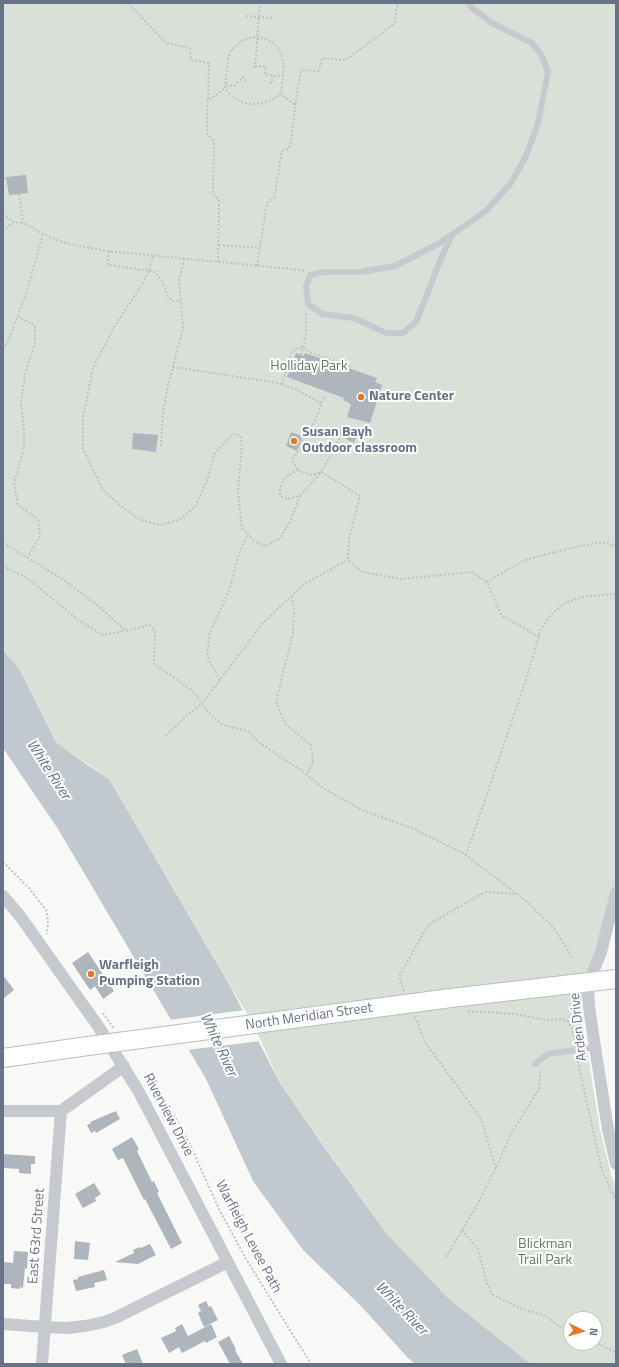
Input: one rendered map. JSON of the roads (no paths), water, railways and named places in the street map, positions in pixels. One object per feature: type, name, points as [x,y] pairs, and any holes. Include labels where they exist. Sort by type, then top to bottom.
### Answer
[{"type":"main road","name":"North Meridian Street","points":[[3,1058],[88,1046],[456,1004],[589,982],[616,979]]},
{"type":"street","points":[[589,982],[602,952],[616,893]]},
{"type":"street","name":"Riverview Drive","points":[[3,896],[24,922],[124,1066],[282,1364]]},
{"type":"street","name":"Arden Drive","points":[[589,982],[589,1007],[595,1046],[612,1128],[616,1164]]},
{"type":"street","points":[[3,1111],[61,1111],[124,1066]]},
{"type":"street","name":"East 63rd Street","points":[[42,1364],[61,1111]]},
{"type":"street","points":[[3,1324],[45,1328],[79,1327],[104,1322],[118,1317],[228,1262]]},
{"type":"lane","points":[[452,235],[416,322],[403,334],[386,333],[354,318],[322,314],[308,304],[306,287],[310,275],[324,272],[361,272],[395,266],[440,243],[452,235],[487,210],[511,183],[526,156],[538,123],[548,72],[542,56],[532,43],[492,23],[472,8],[468,3]]},
{"type":"lane","points":[[535,1064],[548,1054],[576,1052],[595,1046]]},
{"type":"water","name":"White River","points":[[3,650],[20,670],[56,742],[109,779],[229,984],[281,1085],[386,1233],[449,1299],[531,1364],[415,1364],[361,1306],[303,1250],[253,1181],[206,1079],[58,829],[3,748]]},
{"type":"place","name":"Nature Center","points":[[361,397]]},
{"type":"place","name":"Susan Bayh Outdoor classroom","points":[[294,441]]},
{"type":"place","name":"Warfleigh Pumping Station","points":[[91,974]]},
{"type":"park label","name":"Holliday Park","points":[[309,367]]},
{"type":"park label","name":"Blickman Trail Park","points":[[545,1254]]}]
